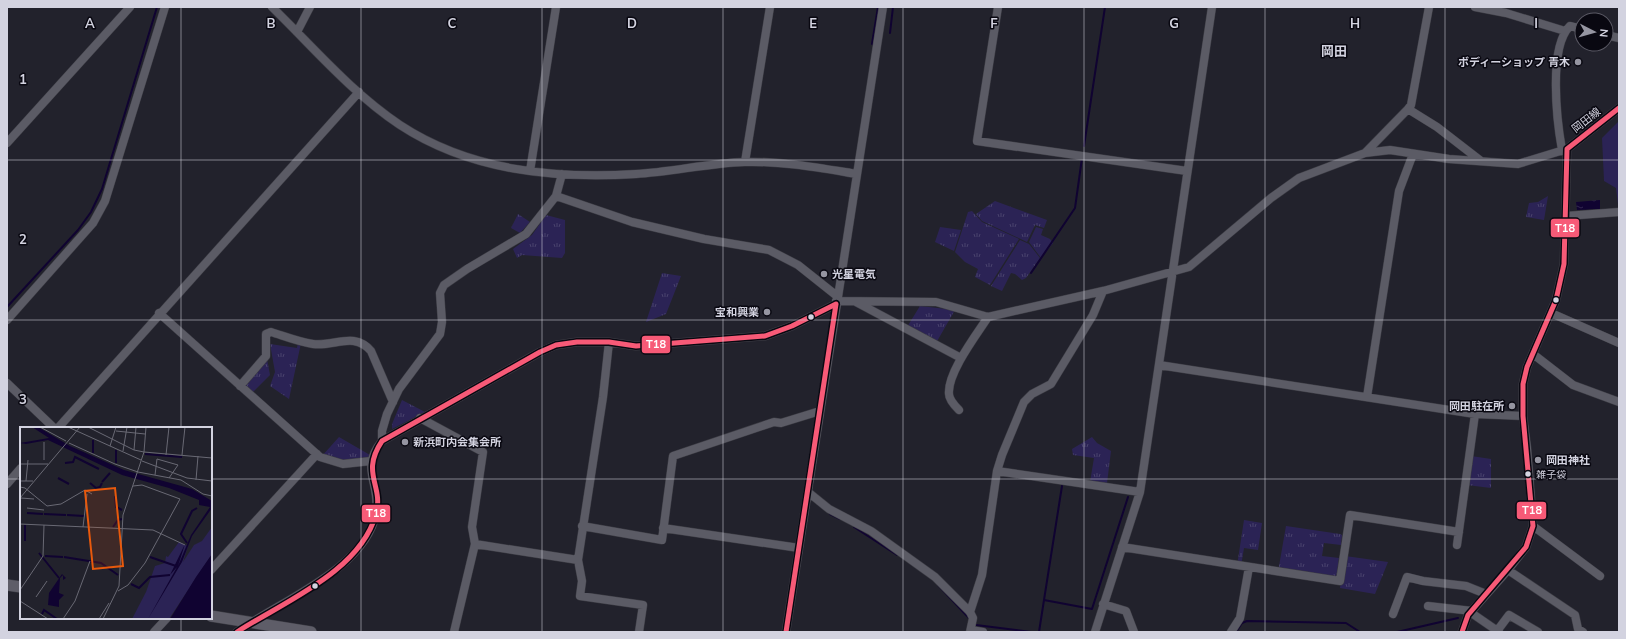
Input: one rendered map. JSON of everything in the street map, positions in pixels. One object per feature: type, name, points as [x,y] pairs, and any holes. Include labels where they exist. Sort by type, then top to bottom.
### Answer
[{"type":"main road","points":[[7,585],[20,587]]},
{"type":"main road","points":[[212,616],[311,632]]},
{"type":"street","points":[[7,142],[130,7]]},
{"type":"street","points":[[7,320],[93,223],[105,201],[164,7]]},
{"type":"street","points":[[272,7],[359,92],[400,125],[447,150],[483,162],[530,171],[562,174],[636,174],[745,162],[790,164],[857,174]]},
{"type":"street","points":[[298,32],[310,7]]},
{"type":"street","points":[[530,171],[556,7]]},
{"type":"street","points":[[745,162],[770,7]]},
{"type":"street","points":[[786,632],[836,300],[883,7]]},
{"type":"street","points":[[998,7],[977,141],[1187,171]]},
{"type":"street","points":[[1095,632],[1140,492],[1212,7]]},
{"type":"street","points":[[1366,153],[1411,105],[1429,7]]},
{"type":"street","points":[[1475,7],[1506,13],[1565,32]]},
{"type":"street","points":[[1462,632],[1471,612],[1526,547],[1532,526],[1527,448],[1522,416],[1523,384],[1533,354],[1556,300],[1564,264],[1566,216],[1565,149],[1558,124],[1556,75],[1558,52],[1565,32],[1570,26],[1574,27]]},
{"type":"street","points":[[59,427],[159,313],[359,92]]},
{"type":"street","name":"岡田線","points":[[1565,149],[1619,108]]},
{"type":"street","points":[[1408,109],[1437,127],[1481,161]]},
{"type":"street","points":[[237,632],[347,562],[356,551],[370,530],[376,512],[376,491],[371,476],[371,461],[382,441],[420,418],[540,352],[556,346],[577,342],[609,342],[636,346],[765,336],[792,326],[836,300],[936,302],[988,317],[1103,291],[1172,273],[1189,267],[1271,198],[1299,178],[1366,153],[1390,150],[1413,154],[1518,164],[1565,149]]},
{"type":"street","points":[[1367,397],[1399,191],[1413,154]]},
{"type":"street","points":[[382,441],[382,431],[399,389],[440,334],[442,322],[440,293],[444,286],[467,269],[526,234],[556,196],[562,174]]},
{"type":"street","points":[[556,196],[632,222],[704,239],[769,250],[798,265],[836,300]]},
{"type":"street","points":[[1566,216],[1619,212]]},
{"type":"street","points":[[970,612],[982,575],[997,471],[1002,455],[1024,402],[1032,394],[1051,384],[1093,316],[1103,291]]},
{"type":"street","points":[[854,301],[961,358]]},
{"type":"street","points":[[159,313],[320,457],[343,464],[371,461]]},
{"type":"street","points":[[1551,313],[1619,343]]},
{"type":"street","points":[[959,410],[953,404],[949,394],[954,372],[961,358],[988,317]]},
{"type":"street","points":[[240,386],[266,356],[266,334],[270,332],[313,344],[353,340],[366,345],[371,351],[393,402]]},
{"type":"street","points":[[609,342],[603,396],[578,560],[582,581],[580,596],[643,605],[639,632]]},
{"type":"street","points":[[1533,354],[1573,385],[1619,402]]},
{"type":"street","points":[[1159,365],[1475,414],[1522,416]]},
{"type":"street","points":[[7,383],[53,427]]},
{"type":"street","points":[[582,526],[662,540],[673,456],[774,422],[781,423],[820,411]]},
{"type":"street","points":[[1457,545],[1475,414]]},
{"type":"street","points":[[420,418],[483,452],[472,527],[475,544],[454,632]]},
{"type":"street","points":[[212,569],[316,454]]},
{"type":"street","points":[[7,484],[20,469]]},
{"type":"street","points":[[997,471],[1140,492]]},
{"type":"street","points":[[808,492],[829,509],[871,531],[935,577],[970,612],[973,618],[971,631],[983,632]]},
{"type":"street","points":[[1122,547],[1340,581],[1350,515],[1459,532]]},
{"type":"street","points":[[1532,526],[1600,576]]},
{"type":"street","points":[[663,528],[799,548]]},
{"type":"street","points":[[475,544],[578,560]]},
{"type":"street","points":[[1231,632],[1240,618],[1249,567]]},
{"type":"street","points":[[1508,570],[1576,615],[1578,629],[1583,632]]},
{"type":"street","points":[[1393,614],[1407,577],[1466,586],[1486,594]]},
{"type":"street","points":[[1103,604],[1126,611],[1134,632]]},
{"type":"street","points":[[1428,606],[1471,612],[1498,632],[1509,614],[1538,632]]},
{"type":"street","points":[[154,632],[166,619]]},
{"type":"green space","points":[[1619,121],[1618,204],[1616,188],[1604,181],[1602,138]]},
{"type":"green space","points":[[1548,196],[1544,220],[1526,217],[1529,203],[1538,202]]},
{"type":"green space","points":[[995,201],[1047,220],[1044,228],[1035,225],[1027,242],[982,221],[976,214]]},
{"type":"green space","points":[[972,211],[982,222],[1019,239],[990,285],[975,277],[978,269],[965,262],[955,252],[968,212]]},
{"type":"green space","points":[[518,214],[530,222],[520,233],[511,228]]},
{"type":"green space","points":[[546,215],[565,220],[565,253],[562,258],[522,255],[517,258],[513,249],[532,235]]},
{"type":"green space","points":[[940,227],[961,230],[954,251],[935,242]]},
{"type":"green space","points":[[1036,227],[1043,229],[1041,235],[1050,239],[1053,243],[1041,258],[1029,242]]},
{"type":"green space","points":[[1020,240],[1029,244],[1040,258],[1026,278],[1022,280],[1015,274],[1011,273],[1002,291],[991,286]]},
{"type":"green space","points":[[662,273],[681,276],[666,314],[646,322]]},
{"type":"green space","points":[[920,306],[955,310],[936,343],[907,327]]},
{"type":"green space","points":[[298,342],[301,343],[289,399],[270,386],[275,372],[270,344],[297,348]]},
{"type":"green space","points":[[267,359],[270,375],[253,392],[245,385]]},
{"type":"green space","points":[[402,400],[425,412],[392,429],[392,424]]},
{"type":"green space","points":[[339,437],[370,455],[368,458],[340,461],[322,456]]},
{"type":"green space","points":[[1092,437],[1097,443],[1111,451],[1107,483],[1090,482],[1094,458],[1073,455],[1072,449]]},
{"type":"green space","points":[[1471,456],[1491,459],[1491,488],[1467,485]]},
{"type":"green space","points":[[1244,520],[1262,523],[1258,550],[1244,548],[1241,566],[1237,566]]},
{"type":"green space","points":[[1286,526],[1342,535],[1341,545],[1324,543],[1322,556],[1339,558],[1336,579],[1278,572]]},
{"type":"green space","points":[[1345,556],[1388,562],[1375,594],[1340,588]]},
{"type":"water","points":[[1600,200],[1600,209],[1577,210],[1576,202]]},
{"type":"waterway","points":[[7,307],[78,230],[91,212],[102,189],[157,7]]},
{"type":"waterway","points":[[872,44],[878,7]]},
{"type":"waterway","points":[[890,33],[893,7]]},
{"type":"waterway","points":[[1084,146],[1105,7]]},
{"type":"waterway","points":[[1031,273],[1075,208],[1082,158]]},
{"type":"waterway","points":[[1044,600],[1062,486]]},
{"type":"waterway","points":[[1039,632],[1044,600],[1092,609],[1128,497]]},
{"type":"waterway","points":[[830,514],[840,519]]},
{"type":"waterway","points":[[854,527],[897,555]]},
{"type":"waterway","points":[[938,585],[969,618]]},
{"type":"waterway","points":[[1397,632],[1458,618]]},
{"type":"waterway","points":[[1236,632],[1242,623],[1247,621],[1346,623],[1360,632]]},
{"type":"waterway","points":[[976,625],[1031,632]]},
{"type":"transit line","name":"T18","points":[[1462,632],[1468,615],[1526,547],[1533,526],[1523,416],[1523,384],[1527,367],[1556,300],[1564,264],[1567,149],[1619,108]]},
{"type":"transit line","name":"T18","points":[[237,632],[318,584],[354,553],[367,534],[376,514],[378,504],[373,462],[382,441],[540,352],[556,345],[577,342],[609,342],[636,346],[765,336],[792,326],[836,304]]},
{"type":"transit line","name":"T18","points":[[786,632],[836,304]]},
{"type":"place","name":"ボディーショップ 青木","points":[[1578,62]]},
{"type":"place","name":"光星電気","points":[[824,274]]},
{"type":"place","name":"宝和興業","points":[[767,312]]},
{"type":"place","name":"岡田駐在所","points":[[1512,406]]},
{"type":"place","name":"新浜町内会集会所","points":[[405,442]]},
{"type":"place","name":"岡田神社","points":[[1538,460]]},
{"type":"place","name":"雑子袋","points":[[1528,474]]},
{"type":"district","name":"岡田","points":[[1334,51]]}]
